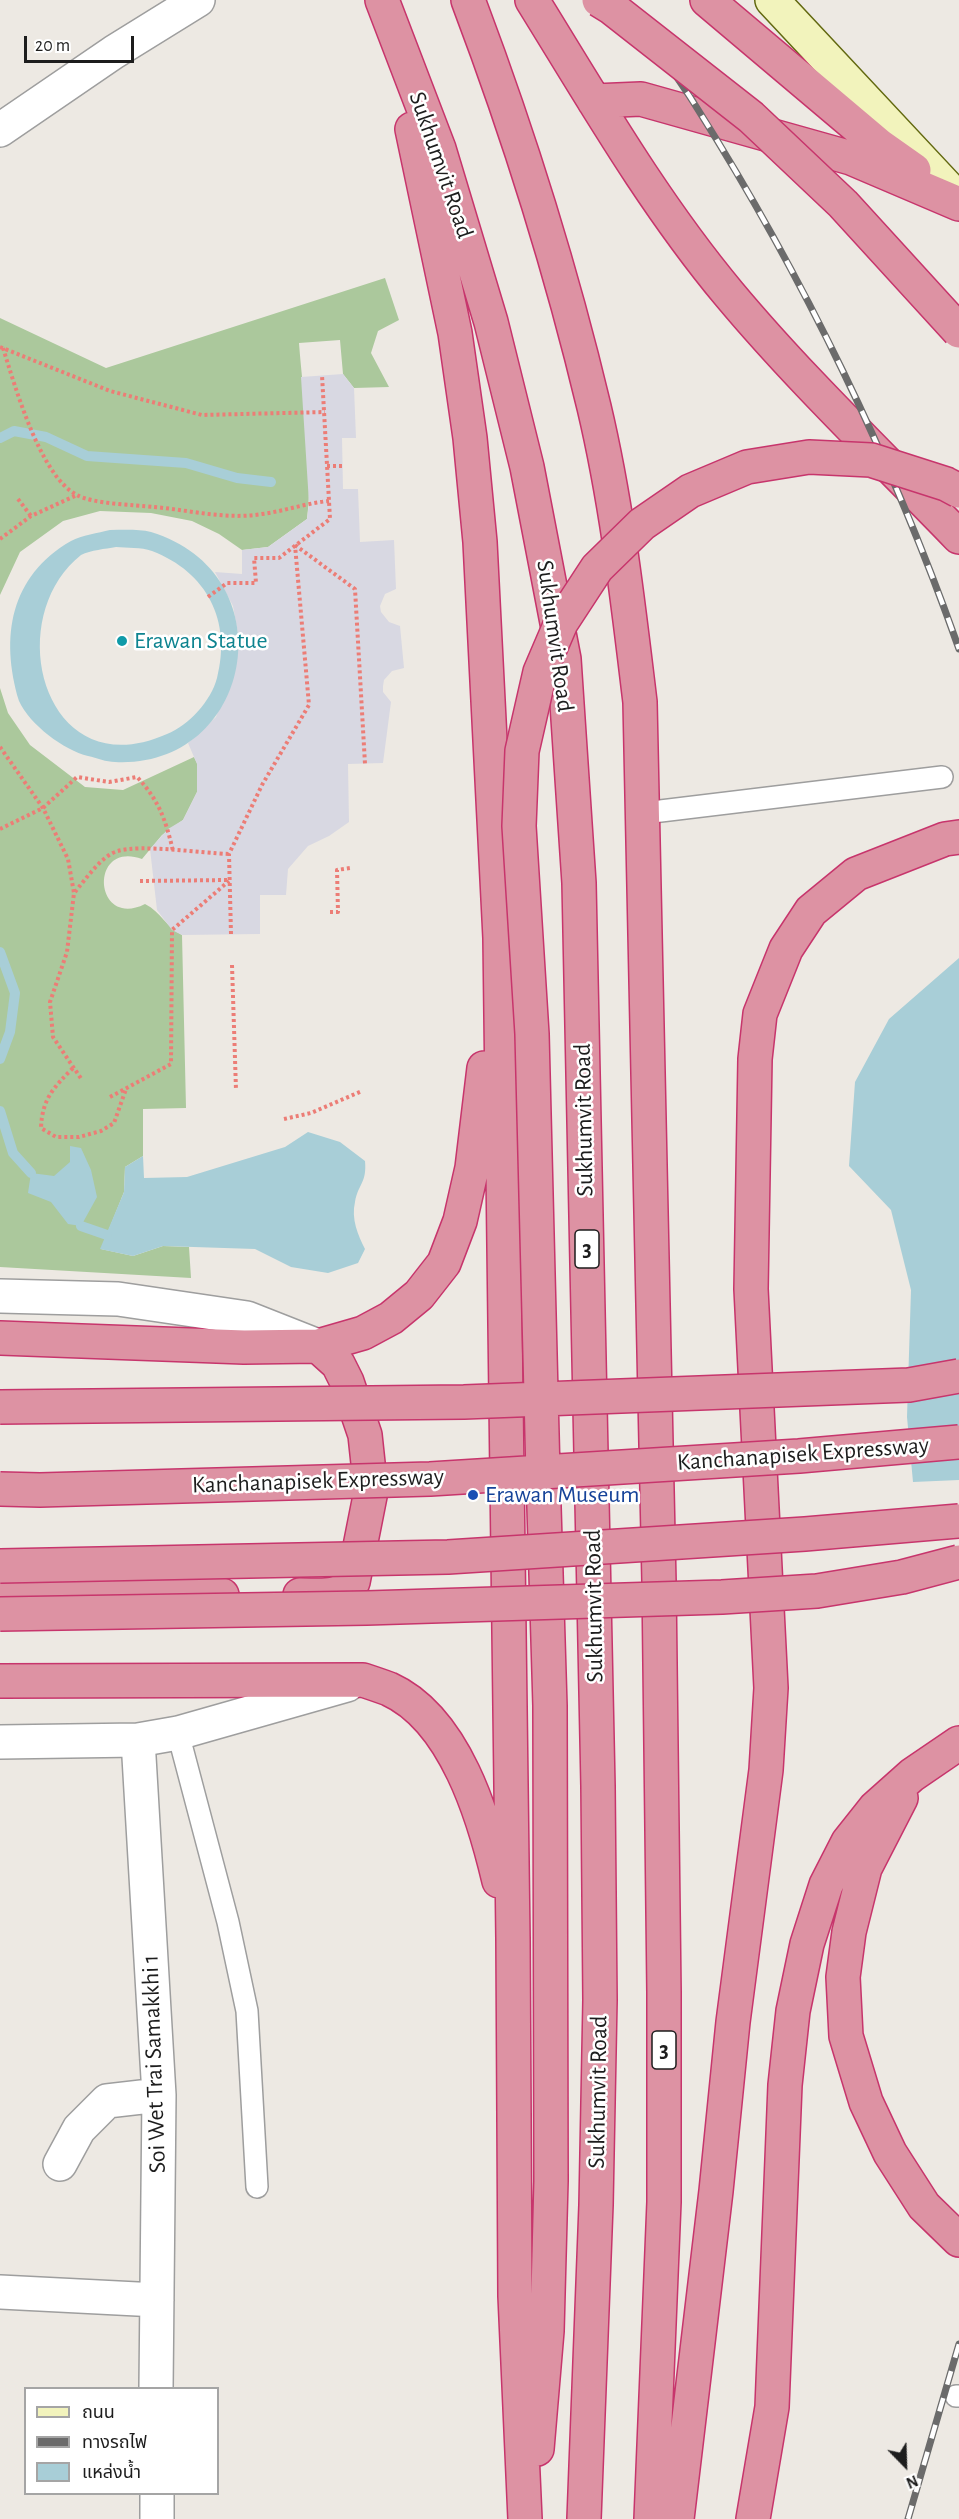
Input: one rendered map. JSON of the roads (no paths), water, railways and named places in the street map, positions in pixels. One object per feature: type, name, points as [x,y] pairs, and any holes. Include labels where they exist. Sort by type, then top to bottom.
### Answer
[{"type":"highway","name":"3","points":[[468,0],[494,68],[546,233],[594,408],[625,572],[640,702],[644,813],[664,1992],[664,2202],[651,2519]]},
{"type":"highway","points":[[532,0],[594,101],[675,223],[728,293],[788,360],[959,537]]},
{"type":"highway","points":[[599,0],[751,117],[843,204],[959,331]]},
{"type":"highway","points":[[707,0],[880,146],[959,202]]},
{"type":"highway","points":[[382,2],[438,244],[455,333],[470,438],[480,542],[500,938],[513,1938],[515,2296],[525,2519]]},
{"type":"highway","name":"Sukhumvit Road","points":[[382,2],[439,149],[492,322],[527,467],[564,659],[579,883],[598,1798],[600,2000],[596,2205],[584,2519]]},
{"type":"highway","points":[[594,101],[641,99],[652,102],[851,158],[959,202]]},
{"type":"highway","points":[[530,2519],[547,2331],[551,2181],[550,1706],[532,1034],[519,826],[522,751],[540,672],[561,623],[597,568],[642,524],[690,491],[747,467],[809,457],[871,460],[946,484],[959,491]]},
{"type":"highway","points":[[677,2519],[713,2225],[733,2022],[766,1770],[771,1688],[751,1289],[755,1059],[760,1014],[786,949],[811,911],[856,874],[952,838]]},
{"type":"highway","points":[[0,1338],[244,1347],[318,1346],[363,1332],[391,1318],[418,1295],[444,1263],[460,1221],[472,1168],[500,938]]},
{"type":"highway","points":[[0,1594],[333,1595],[344,1592],[353,1582],[371,1491],[365,1435],[347,1383],[338,1364],[318,1346]]},
{"type":"highway","points":[[0,1407],[464,1402],[909,1385],[959,1376]]},
{"type":"highway","name":"Kanchanapisek Expressway","points":[[0,1489],[40,1490],[430,1479],[800,1456],[959,1442]]},
{"type":"highway","points":[[0,1566],[448,1557],[806,1534],[959,1521]]},
{"type":"highway","points":[[0,1614],[367,1608],[722,1597],[817,1591],[902,1576],[959,1562]]},
{"type":"highway","points":[[0,1681],[363,1680],[391,1690],[415,1707],[435,1726],[456,1757],[489,1837],[513,1938]]},
{"type":"highway","points":[[753,2519],[772,2407],[785,2085],[793,2011],[807,1944],[826,1885],[848,1842],[875,1808],[912,1775],[959,1743]]},
{"type":"highway","points":[[912,1775],[865,1868],[849,1932],[843,1977],[846,2036],[866,2102],[890,2153],[924,2206],[959,2240]]},
{"type":"main road","points":[[780,3],[959,202]]},
{"type":"street","points":[[0,130],[114,52],[198,0]]},
{"type":"street","points":[[0,1296],[118,1299],[247,1318],[318,1346]]},
{"type":"street","points":[[0,1742],[138,1740],[178,1733],[363,1680]]},
{"type":"street","name":"Soi Wet Trai Samakkhi 1","points":[[138,1740],[159,2096],[156,2387]]},
{"type":"street","points":[[60,2164],[79,2129],[107,2101],[159,2096]]},
{"type":"street","points":[[0,2292],[157,2300]]},
{"type":"street","points":[[157,2495],[157,2519]]},
{"type":"lane","points":[[644,813],[942,777]]},
{"type":"lane","points":[[178,1733],[228,1922],[247,2012],[257,2187]]},
{"type":"water","points":[[110,530],[151,532],[195,554],[223,587],[237,625],[237,665],[224,703],[199,735],[162,756],[115,762],[105,761],[69,748],[31,719],[19,701],[13,677],[11,654],[11,631],[15,610],[34,572],[50,555],[71,541]],"holes":[[[116,547],[152,551],[171,560],[187,572],[201,585],[211,601],[218,618],[221,637],[221,657],[217,678],[210,695],[198,711],[183,725],[167,734],[125,745],[90,738],[64,718],[48,689],[40,654],[43,618],[56,583],[81,555]]]},
{"type":"water","points":[[959,958],[959,1480],[913,1482],[907,1417],[911,1290],[891,1210],[849,1166],[855,1082],[889,1019]]},
{"type":"water","points":[[308,1132],[340,1142],[365,1161],[364,1179],[356,1196],[354,1208],[356,1227],[365,1249],[358,1263],[328,1273],[291,1267],[255,1249],[163,1246],[133,1256],[100,1249],[124,1192],[125,1167],[143,1156],[144,1178],[187,1177],[285,1147]]},
{"type":"water","points":[[70,1146],[81,1148],[91,1170],[97,1197],[81,1226],[68,1224],[51,1202],[28,1193],[31,1173],[54,1176],[70,1162]]},
{"type":"waterway","points":[[0,438],[14,431],[46,437],[87,456],[186,463],[237,478],[271,482]]},
{"type":"waterway","points":[[0,952],[15,993],[10,1032],[0,1059]]},
{"type":"waterway","points":[[0,1111],[13,1153],[31,1173]]},
{"type":"waterway","points":[[81,1226],[107,1235]]},
{"type":"railway","points":[[623,0],[697,108],[736,172],[809,304],[875,440],[905,509],[959,649]]},
{"type":"railway","points":[[908,2519],[959,2344]]},
{"type":"place","name":"Erawan Statue","points":[[122,641]]},
{"type":"place","name":"Erawan Museum","points":[[473,1495]]}]
